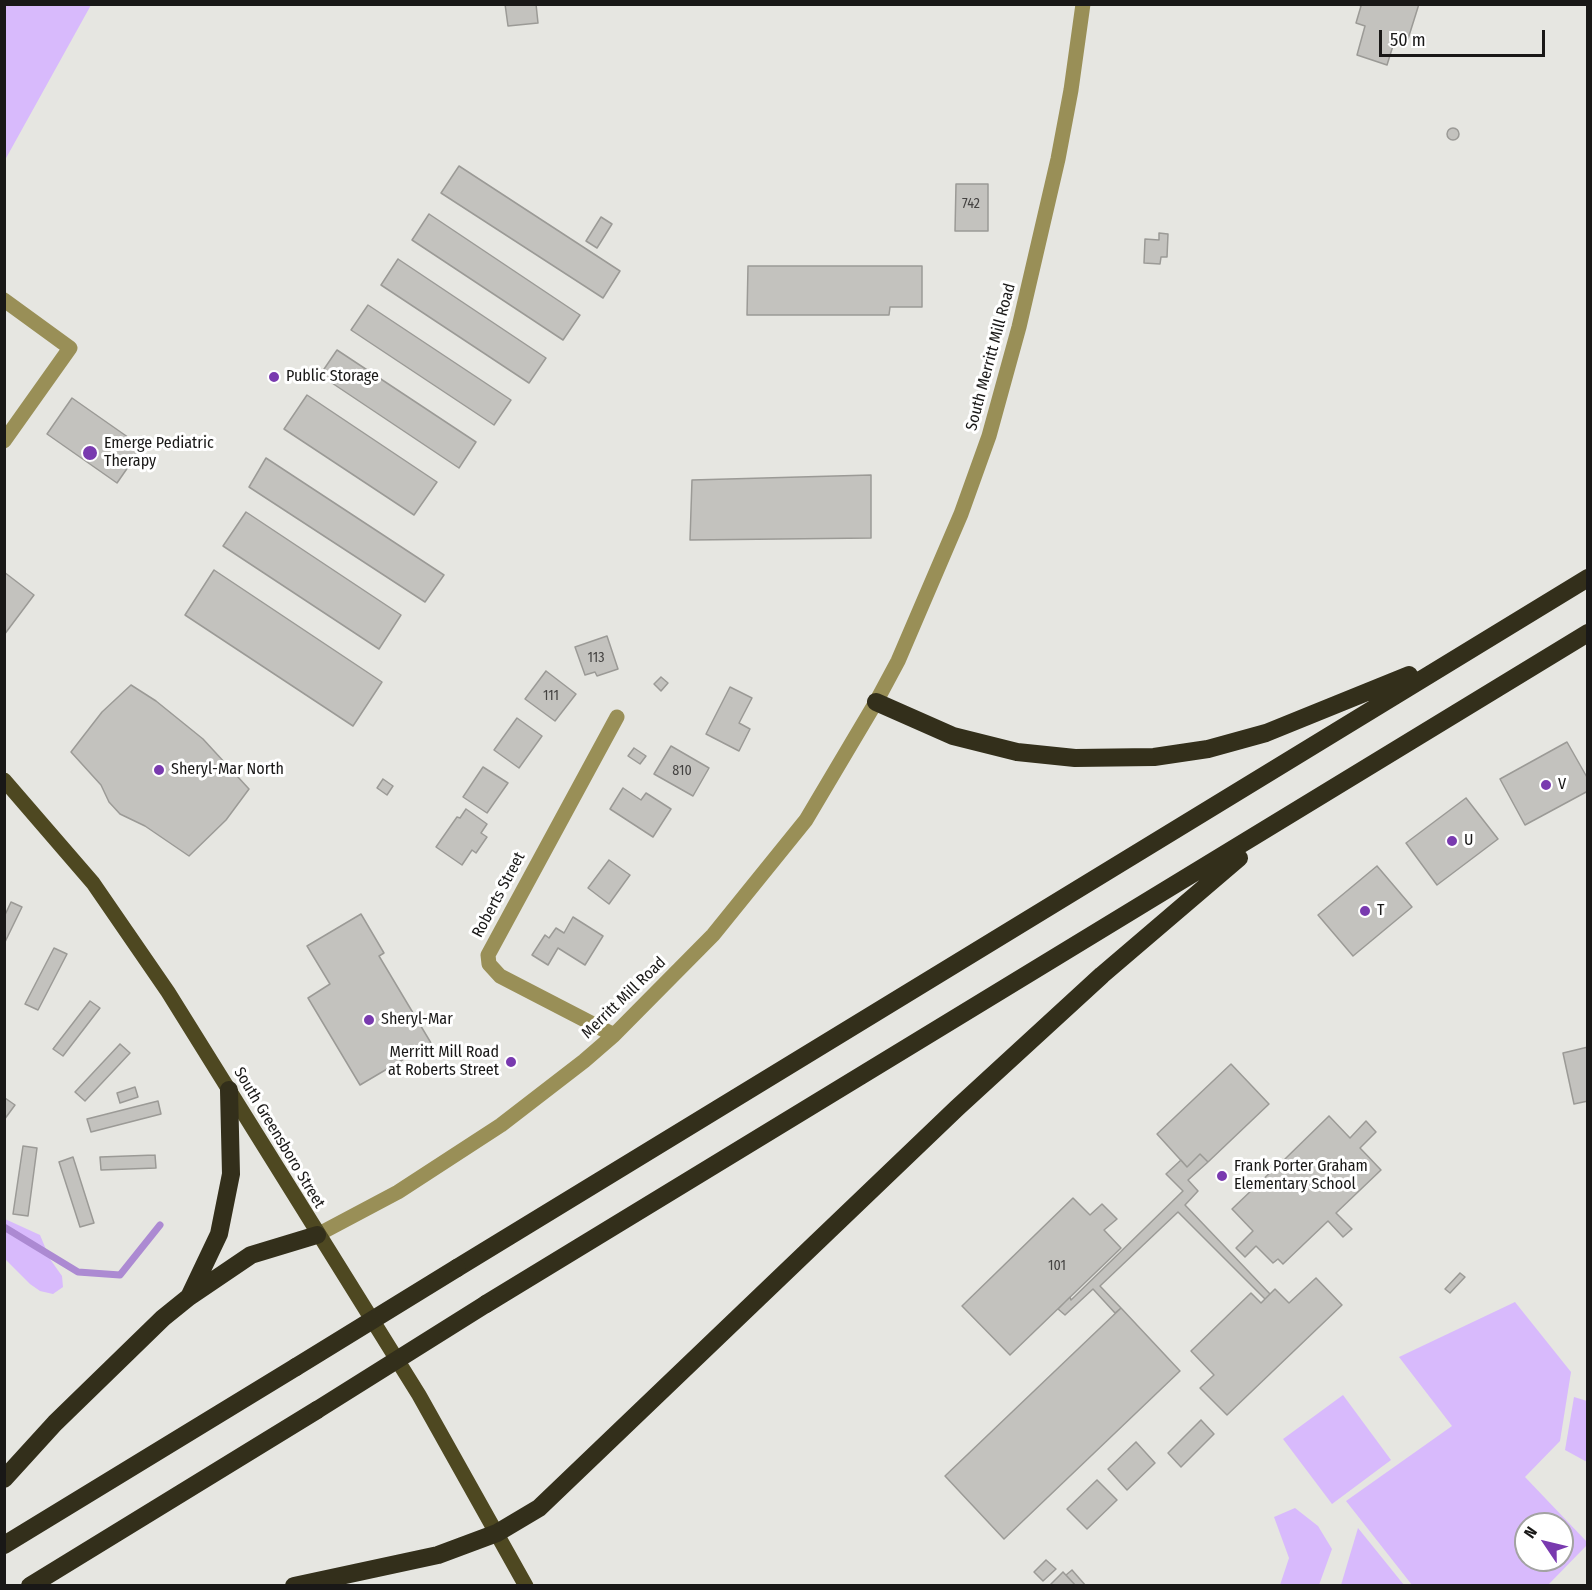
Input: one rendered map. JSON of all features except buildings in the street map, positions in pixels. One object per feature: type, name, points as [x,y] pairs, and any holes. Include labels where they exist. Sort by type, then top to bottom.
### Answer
[{"type":"highway","points":[[4,1545],[1587,578]]},
{"type":"highway","points":[[30,1586],[486,1304],[1587,633]]},
{"type":"highway","points":[[876,702],[953,736],[1017,752],[1075,758],[1154,757],[1208,749],[1266,733],[1458,655]]},
{"type":"highway","points":[[294,1586],[438,1556],[496,1533],[539,1508],[957,1108],[1102,975],[1296,811]]},
{"type":"highway","points":[[189,1297],[219,1234],[231,1174],[229,1090]]},
{"type":"highway","points":[[4,1479],[55,1423],[163,1318],[189,1297],[251,1256],[317,1235]]},
{"type":"main road","name":"South Greensboro Street","points":[[4,780],[99,893],[168,992],[317,1235],[419,1395],[526,1586]]},
{"type":"street","name":"South Merritt Mill Road","points":[[876,702],[897,661],[961,514],[995,413],[1019,327],[1058,159],[1071,90],[1083,4]]},
{"type":"street","points":[[4,300],[70,348],[4,441]]},
{"type":"street","name":"Merritt Mill Road","points":[[317,1235],[398,1192],[501,1125],[614,1035],[713,935],[757,883],[806,820],[876,702]]},
{"type":"street","name":"Roberts Street","points":[[614,1035],[500,976],[493,971],[488,955],[617,717]]},
{"type":"shaded area","points":[[4,5],[91,5],[5,160]]},
{"type":"shaded area","points":[[5,1219],[40,1235],[50,1259],[62,1276],[63,1287],[53,1294],[40,1291],[5,1259]]},
{"type":"shaded area","points":[[1515,1302],[1571,1372],[1560,1441],[1525,1477],[1558,1512],[1514,1512],[1514,1572],[1561,1572],[1548,1585],[1412,1585],[1346,1501],[1452,1426],[1399,1357]]},
{"type":"shaded area","points":[[1343,1395],[1391,1460],[1332,1504],[1283,1439]]},
{"type":"shaded area","points":[[1574,1397],[1587,1401],[1587,1462],[1565,1450]]},
{"type":"shaded area","points":[[1295,1508],[1318,1526],[1332,1549],[1319,1585],[1280,1585],[1289,1558],[1274,1517]]},
{"type":"shaded area","points":[[1358,1528],[1404,1585],[1341,1585]]},
{"type":"shaded area","points":[[1574,1528],[1587,1542],[1587,1545],[1574,1558]]},
{"type":"waterway","points":[[4,1227],[78,1272],[120,1275],[160,1225]]},
{"type":"place","name":"Public Storage","points":[[274,377]]},
{"type":"place","name":"Emerge Pediatric Therapy","points":[[90,453]]},
{"type":"place","name":"Sheryl-Mar North","points":[[159,770]]},
{"type":"place","name":"V","points":[[1546,785]]},
{"type":"place","name":"U","points":[[1452,841]]},
{"type":"place","name":"T","points":[[1365,911]]},
{"type":"place","name":"Sheryl-Mar","points":[[369,1020]]},
{"type":"place","name":"Merritt Mill Road at Roberts Street","points":[[511,1062]]},
{"type":"place","name":"Frank Porter Graham Elementary School","points":[[1222,1176]]}]
